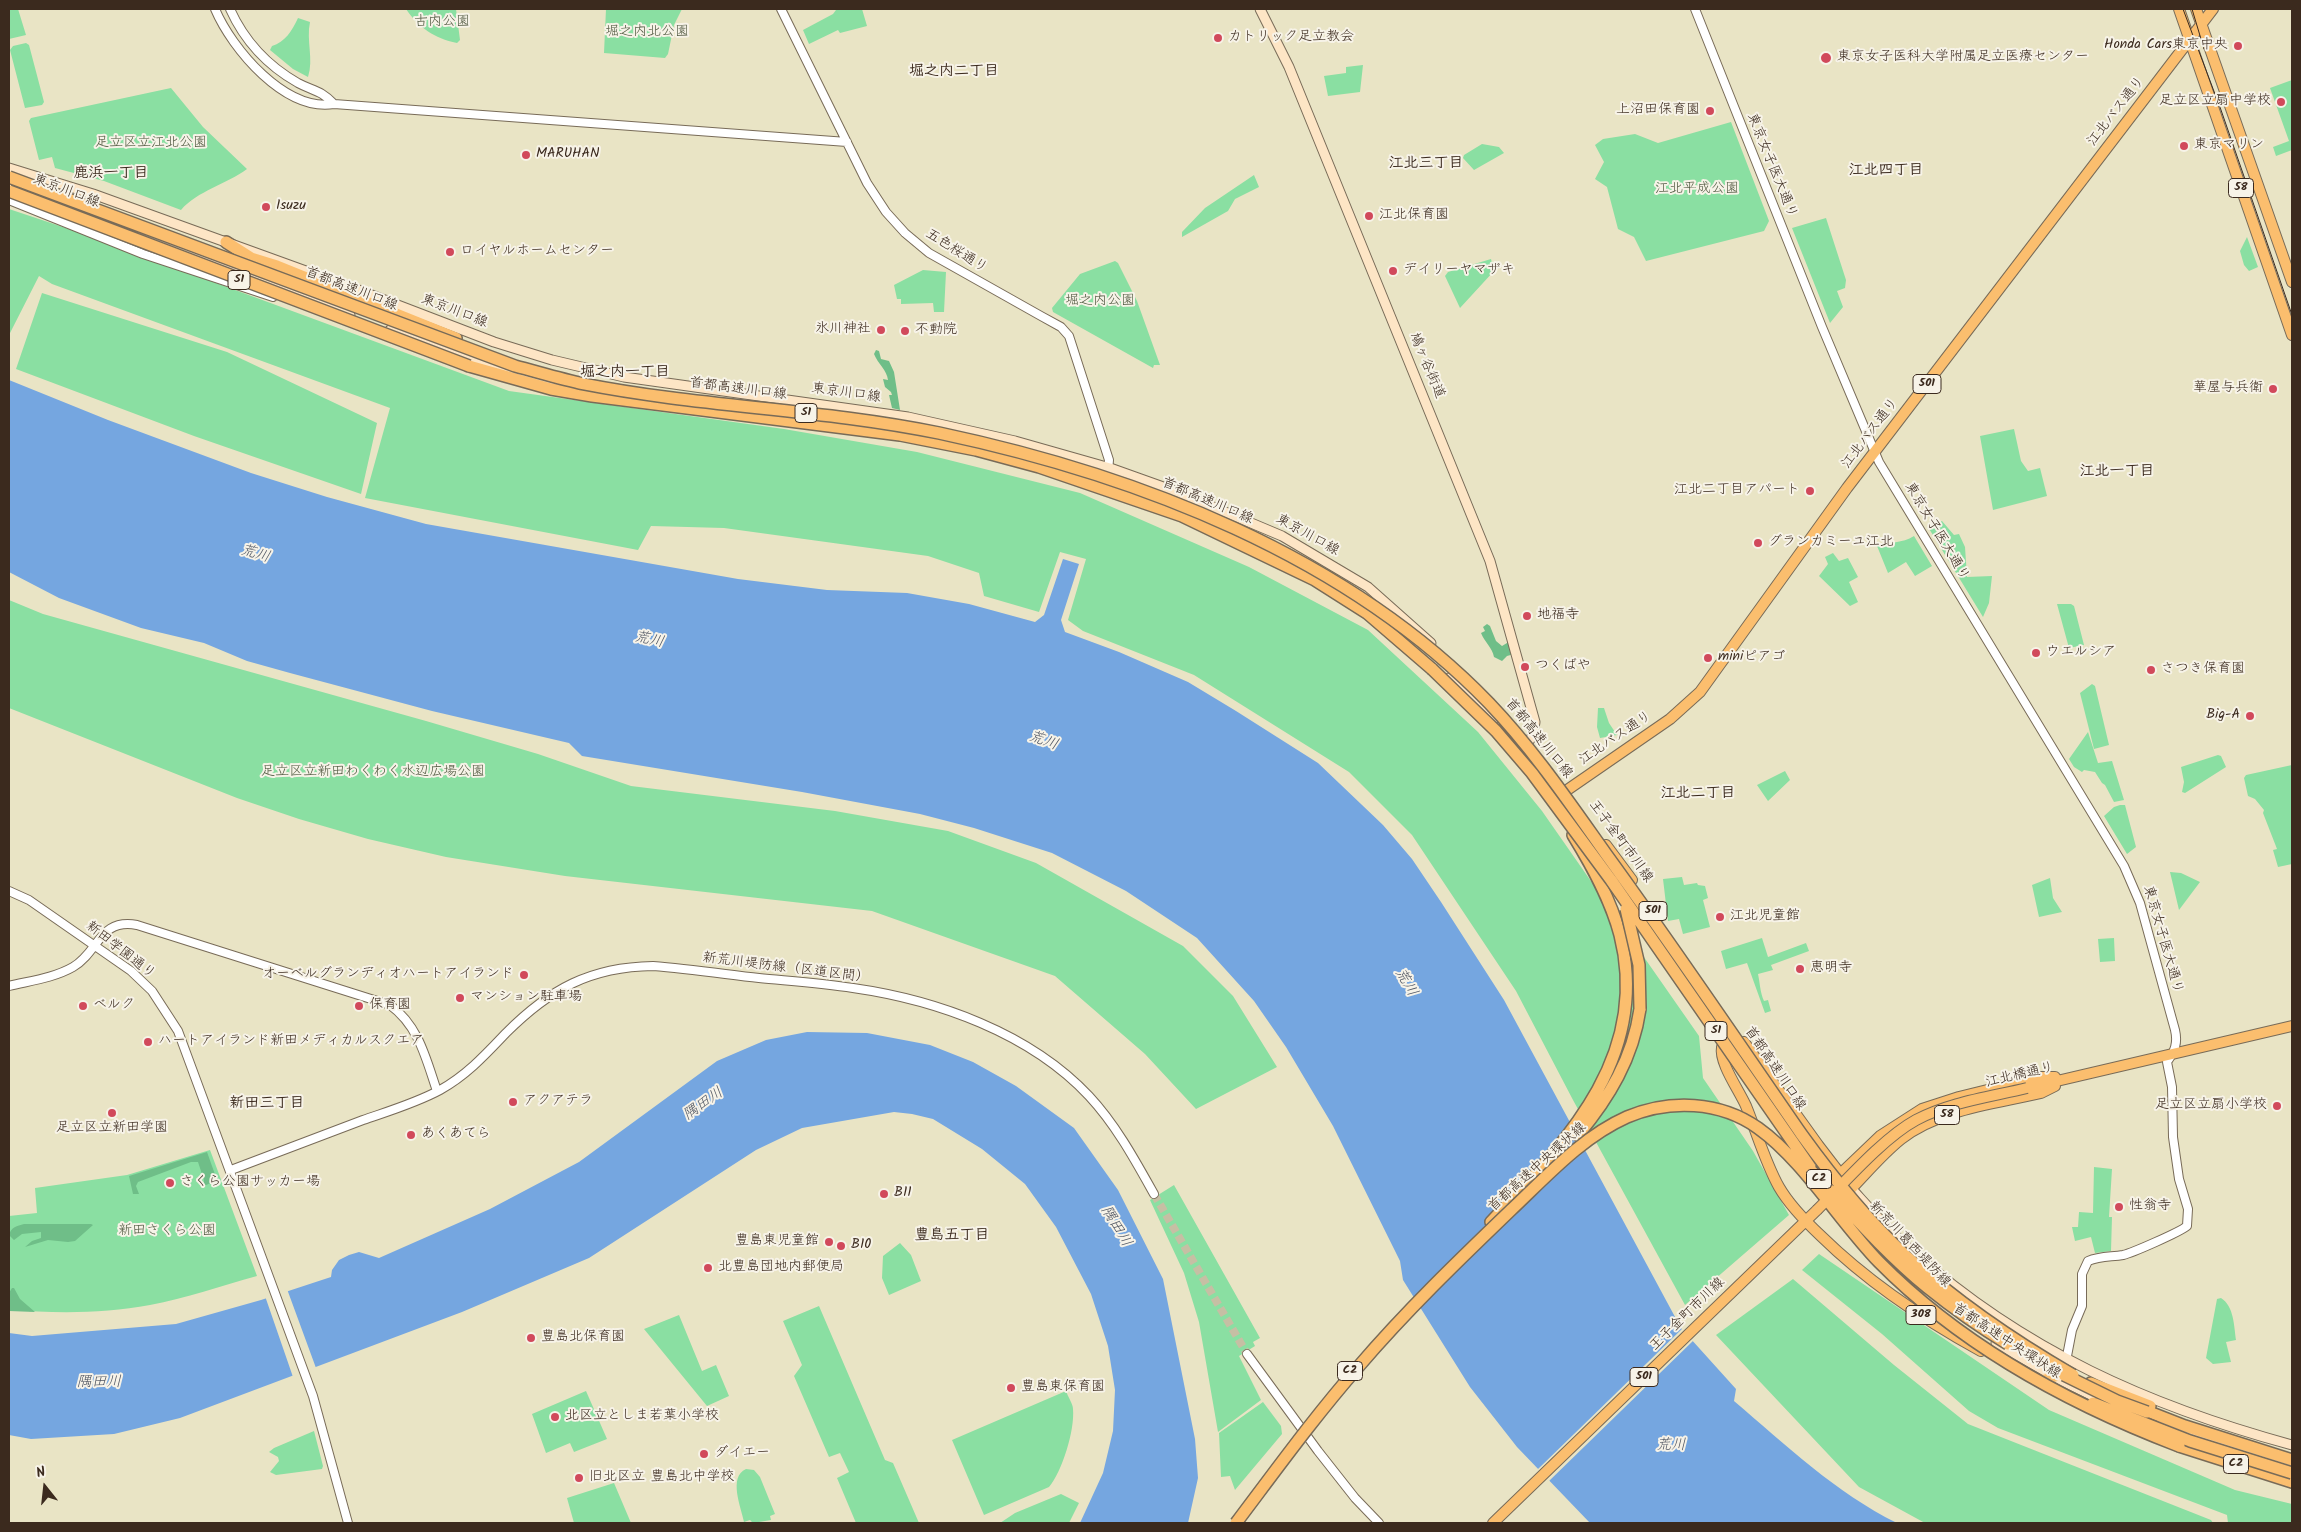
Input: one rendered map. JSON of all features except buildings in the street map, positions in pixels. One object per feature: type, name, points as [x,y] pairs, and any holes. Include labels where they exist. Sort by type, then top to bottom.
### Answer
[{"type":"highway","name":"首都高速川口線","points":[[9,176],[468,350],[554,377],[586,384],[674,397],[905,426],[1045,458],[1139,489],[1274,548],[1345,587],[1401,626],[1454,670],[1511,727],[1541,764],[1639,899],[1802,1135],[1856,1204],[1905,1255],[1953,1295],[2017,1341],[2073,1375]]},
{"type":"highway","name":"首都高速川口線","points":[[9,192],[469,366],[551,389],[592,396],[836,426],[900,435],[976,450],[1048,470],[1182,516],[1315,580],[1367,613],[1397,637],[1477,711],[1524,762],[1611,880],[1817,1176],[1865,1234],[1902,1273],[1966,1330],[2022,1372]]},
{"type":"highway","name":"S1","points":[[31,193],[73,214],[450,355],[469,366]]},
{"type":"highway","points":[[56,218],[73,214]]},
{"type":"highway","points":[[226,242],[251,258],[276,266],[554,377]]},
{"type":"highway","name":"首都高速中央環状線","points":[[1232,1523],[1305,1426],[1356,1364],[1565,1150],[1610,1093],[1626,1061],[1640,1009],[1639,965],[1632,931],[1623,901],[1603,860],[1541,764]]},
{"type":"highway","name":"首都高速川口線","points":[[1485,1232],[1542,1169],[1577,1125],[1609,1067],[1621,1036],[1625,1017],[1625,967],[1616,920],[1590,865],[1540,783]]},
{"type":"highway","name":"首都高速中央環状線","points":[[1236,1523],[1302,1435],[1359,1365],[1485,1232],[1561,1157],[1616,1118],[1664,1103],[1699,1102],[1724,1107],[1759,1124],[1778,1138],[1892,1255],[1956,1309],[2014,1348],[2071,1379],[2147,1412],[2292,1460]]},
{"type":"highway","name":"首都高速中央環状線","points":[[1485,1232],[1574,1151],[1618,1122],[1642,1112],[1664,1107],[1687,1105],[1716,1109],[1743,1120],[1766,1134],[1796,1165],[1858,1240],[1910,1292],[1963,1334],[2022,1372],[2082,1406],[2179,1446],[2292,1482]]},
{"type":"highway","points":[[1902,1273],[1986,1342],[2024,1367],[2066,1389],[2103,1408],[2190,1441],[2292,1474]]},
{"type":"highway","points":[[2073,1375],[2170,1413],[2292,1452]]},
{"type":"highway","name":"首都高速中央環状線","points":[[2073,1375],[2147,1412]]},
{"type":"main road","name":"鳩ヶ谷街道","points":[[1260,9],[1287,61],[1490,561],[1532,711],[1534,729],[1529,743]]},
{"type":"main road","name":"58","points":[[2178,9],[2292,335]]},
{"type":"main road","name":"58","points":[[2196,9],[2292,282]]},
{"type":"main road","name":"江北バス通り","points":[[1561,794],[1670,720],[1700,692],[1874,453],[2213,9]]},
{"type":"main road","name":"東京川口線","points":[[9,168],[92,194],[226,242],[494,342],[589,370],[624,377],[908,417],[1015,441],[1110,468],[1180,493],[1282,536],[1368,587],[1448,659],[1490,700],[1529,743],[1561,794]]},
{"type":"main road","name":"東京川口線","points":[[9,185],[397,333],[512,373],[573,387],[658,400],[896,429],[1062,470],[1178,511],[1277,554],[1363,604],[1439,668],[1481,708],[1561,794]]},
{"type":"main road","points":[[1521,752],[1529,743]]},
{"type":"main road","name":"王子金町市川線","points":[[1561,794],[1836,1178],[1848,1192]]},
{"type":"main road","name":"江北橋通り","points":[[1795,1230],[1892,1137],[1916,1121],[1954,1105],[2292,1026]]},
{"type":"main road","points":[[1734,1036],[1722,1047],[1725,1064],[1744,1102],[1772,1175],[1788,1201],[1805,1220]]},
{"type":"main road","name":"58","points":[[1836,1178],[1880,1136],[1922,1109],[1959,1097],[2040,1077],[2074,1077]]},
{"type":"main road","name":"58","points":[[1848,1192],[1888,1150],[1916,1129],[1946,1116],[2041,1093],[2074,1077]]},
{"type":"main road","name":"新荒川葛西堤防線","points":[[1848,1192],[1940,1276],[2014,1330],[2064,1360],[2189,1413],[2292,1445]]},
{"type":"main road","name":"新荒川葛西堤防線","points":[[1848,1192],[1886,1244],[1949,1307],[1989,1338],[2054,1377],[2119,1408],[2184,1432],[2292,1467]]},
{"type":"main road","name":"308","points":[[1805,1220],[1862,1273],[1920,1315],[2019,1371],[2043,1380],[2054,1377]]},
{"type":"main road","name":"王子金町市川線","points":[[1493,1523],[1795,1230]]},
{"type":"main road","points":[[2279,1463],[2283,1471],[2292,1474]]},
{"type":"street","points":[[215,9],[226,32],[255,68],[292,95],[322,106],[334,104],[847,142]]},
{"type":"street","points":[[230,9],[248,40],[265,59],[294,80],[324,93],[334,104]]},
{"type":"street","name":"五色桜通り","points":[[782,9],[876,198],[905,233],[929,253],[1041,316],[1061,328],[1069,336],[1097,418],[1110,468]]},
{"type":"street","name":"東京女子医大通り","points":[[1695,9],[1874,453],[2124,866],[2140,902],[2175,1030],[2177,1041],[2173,1053],[2167,1062],[2172,1087],[2173,1137],[2179,1179],[2188,1209],[2187,1226],[2177,1233],[2124,1255],[2108,1256],[2088,1261],[2082,1274],[2082,1306],[2064,1360]]},
{"type":"street","points":[[9,200],[152,257],[318,312],[397,333]]},
{"type":"street","points":[[1106,485],[1110,468]]},
{"type":"street","name":"新田学園通り","points":[[9,891],[29,900],[95,945],[142,981],[152,991],[170,1017],[185,1044],[310,1387],[327,1440],[348,1523]]},
{"type":"street","points":[[9,986],[71,968],[86,956],[104,933],[111,928],[128,924],[137,925],[379,1000],[401,1012],[413,1028],[438,1091]]},
{"type":"street","name":"新荒川堤防線（区道区間）","points":[[231,1170],[438,1091],[469,1070],[530,1010],[547,996],[570,984],[604,971],[630,967],[670,967],[855,988],[921,1003],[981,1024],[1011,1038],[1056,1067],[1090,1097],[1106,1116],[1154,1194]]},
{"type":"street","points":[[1247,1354],[1318,1451],[1355,1498],[1379,1523]]},
{"type":"street","points":[[2054,1377],[2064,1360]]},
{"type":"green space","points":[[9,9],[18,9],[26,35],[9,39]]},
{"type":"green space","name":"古内公園","points":[[406,9],[456,9],[460,40],[457,43],[434,35],[416,22]]},
{"type":"green space","name":"堀之内北公園","points":[[606,9],[682,9],[674,25],[668,54],[665,58],[604,53]]},
{"type":"green space","points":[[862,9],[867,26],[840,33],[838,30],[809,44],[803,30],[833,14],[836,10]]},
{"type":"green space","points":[[298,18],[310,22],[310,70],[308,77],[293,69],[270,50],[272,46],[281,42],[288,35]]},
{"type":"green space","points":[[26,43],[29,45],[44,102],[42,105],[25,108],[10,50],[13,46]]},
{"type":"green space","points":[[1363,65],[1360,92],[1328,96],[1324,76],[1346,73],[1346,67]]},
{"type":"green space","points":[[2292,80],[2292,150],[2276,156],[2273,147],[2289,141],[2270,88]]},
{"type":"green space","name":"足立区立江北公園","points":[[171,88],[203,127],[247,169],[195,198],[181,210],[104,181],[55,168],[52,157],[39,160],[29,121],[31,118]]},
{"type":"green space","name":"江北平成公園","points":[[1731,122],[1769,221],[1764,231],[1646,261],[1634,237],[1618,229],[1607,187],[1595,179],[1604,162],[1595,145],[1603,139],[1635,134],[1658,143]]},
{"type":"green space","points":[[1482,144],[1499,147],[1504,153],[1474,170],[1463,158],[1464,155]]},
{"type":"green space","points":[[1254,175],[1259,187],[1235,199],[1228,211],[1182,237],[1182,232],[1205,208]]},
{"type":"green space","points":[[9,209],[78,232],[509,391],[784,429],[917,452],[1080,493],[1249,567],[1368,630],[1478,732],[1542,811],[1699,1036],[1703,1078],[1753,1151],[1789,1215],[1685,1305],[1516,991],[1412,835],[1349,772],[1194,675],[1083,631],[1068,620],[1086,559],[1060,552],[1039,612],[984,596],[979,573],[928,556],[724,528],[651,526],[638,550],[365,498],[390,408],[52,284],[39,276],[9,335]]},
{"type":"green space","points":[[1826,218],[1846,280],[1845,288],[1837,291],[1843,307],[1830,323],[1792,228]]},
{"type":"green space","points":[[2247,237],[2258,267],[2249,271],[2244,265],[2240,251]]},
{"type":"green space","points":[[1491,259],[1494,271],[1460,308],[1445,276],[1448,272]]},
{"type":"green space","name":"堀之内公園","points":[[1115,261],[1118,263],[1137,301],[1160,365],[1154,365],[1153,368],[1053,312],[1052,308],[1080,274]]},
{"type":"green space","points":[[923,270],[946,272],[944,312],[934,312],[933,303],[901,304],[901,299],[897,299],[894,285]]},
{"type":"green space","points":[[42,293],[227,352],[377,423],[361,494],[194,436],[16,369]]},
{"type":"green space","points":[[876,350],[879,351],[881,359],[889,361],[894,372],[900,410],[892,408],[889,395],[892,395],[885,387],[883,379],[888,380],[887,376],[874,354]]},
{"type":"green space","points":[[2014,429],[2021,461],[2028,471],[2040,468],[2047,496],[1993,510],[1980,436]]},
{"type":"green space","points":[[1942,521],[1954,535],[1959,534],[1965,547],[1967,577],[1992,576],[1989,603],[1983,617],[1928,527]]},
{"type":"green space","points":[[1914,536],[1932,566],[1915,576],[1906,562],[1888,573],[1877,546],[1905,540]]},
{"type":"green space","points":[[1833,553],[1839,561],[1848,558],[1858,577],[1849,582],[1858,602],[1850,606],[1819,576],[1828,564],[1825,557]]},
{"type":"green space","name":"足立区立新田わくわく水辺広場公園","points":[[9,600],[43,614],[538,754],[631,786],[835,811],[948,831],[1036,863],[1183,946],[1233,996],[1277,1067],[1196,1109],[1145,1054],[1055,976],[872,911],[565,876],[446,857],[368,839],[299,819],[237,798],[9,708]]},
{"type":"green space","points":[[2057,604],[2071,604],[2074,606],[2084,645],[2069,648]]},
{"type":"green space","points":[[1487,624],[1490,626],[1496,641],[1502,646],[1507,643],[1508,638],[1514,654],[1507,656],[1502,661],[1494,657],[1492,650],[1481,633],[1485,631],[1483,627]]},
{"type":"green space","points":[[2092,684],[2095,686],[2109,745],[2094,749],[2080,693]]},
{"type":"green space","points":[[1598,708],[1604,708],[1609,723],[1617,735],[1600,738],[1597,727]]},
{"type":"green space","points":[[2088,732],[2098,763],[2112,761],[2124,800],[2114,802],[2095,772],[2084,770],[2082,772],[2074,767],[2069,759]]},
{"type":"green space","points":[[2218,755],[2221,756],[2226,767],[2185,793],[2182,792],[2184,782],[2181,767]]},
{"type":"green space","points":[[2292,765],[2292,864],[2278,867],[2273,850],[2277,849],[2263,813],[2264,810],[2255,799],[2248,796],[2244,778],[2246,775]]},
{"type":"green space","points":[[1785,771],[1790,780],[1768,801],[1757,785]]},
{"type":"green space","points":[[2125,805],[2136,847],[2127,854],[2104,816],[2114,807]]},
{"type":"green space","points":[[2170,872],[2181,873],[2200,882],[2179,910]]},
{"type":"green space","points":[[1682,877],[1684,885],[1697,883],[1698,885],[1705,886],[1708,898],[1703,900],[1710,927],[1683,934],[1679,919],[1668,921],[1663,879]]},
{"type":"green space","points":[[2050,878],[2053,898],[2062,912],[2039,917],[2032,885]]},
{"type":"green space","points":[[1762,938],[1768,957],[1806,943],[1809,951],[1771,965],[1773,970],[1758,974],[1764,1001],[1768,1000],[1771,1011],[1765,1013],[1747,963],[1726,969],[1721,951]]},
{"type":"green space","points":[[2114,938],[2115,961],[2100,962],[2098,939]]},
{"type":"green space","name":"新田さくら公園","points":[[210,1150],[257,1276],[177,1299],[132,1308],[79,1312],[9,1310],[9,1216],[37,1213],[35,1188],[127,1175]]},
{"type":"green space","points":[[207,1152],[217,1180],[204,1186],[198,1162],[191,1162],[138,1182],[136,1186],[139,1194],[133,1194],[129,1176]]},
{"type":"green space","points":[[2094,1167],[2112,1169],[2109,1217],[2112,1217],[2111,1251],[2095,1253],[2091,1237],[2075,1241],[2072,1227],[2078,1227],[2079,1212],[2093,1213]]},
{"type":"green space","points":[[1174,1185],[1260,1338],[1253,1342],[1255,1346],[1239,1356],[1261,1400],[1218,1432],[1199,1322],[1184,1273],[1150,1200]]},
{"type":"green space","points":[[24,1224],[93,1225],[75,1241],[48,1240],[25,1247],[32,1241],[41,1238],[41,1232],[22,1234],[14,1240],[9,1235],[11,1230]]},
{"type":"green space","points":[[900,1243],[911,1255],[921,1281],[889,1295],[882,1278],[883,1256]]},
{"type":"green space","points":[[1819,1254],[2049,1410],[2235,1490],[2292,1504],[2292,1523],[2228,1523],[2227,1515],[1998,1428],[1969,1411],[1882,1334],[1802,1270]]},
{"type":"green space","points":[[1793,1279],[1894,1365],[1968,1424],[2211,1520],[2213,1523],[1925,1523],[1859,1487],[1716,1335]]},
{"type":"green space","points":[[14,1288],[20,1299],[35,1312],[9,1311],[9,1293]]},
{"type":"green space","points":[[2221,1298],[2231,1311],[2236,1340],[2226,1342],[2231,1362],[2213,1364],[2206,1358],[2217,1299]]},
{"type":"green space","points":[[819,1306],[885,1460],[893,1463],[919,1523],[856,1523],[837,1478],[849,1472],[840,1453],[829,1457],[794,1376],[802,1365],[783,1321]]},
{"type":"green space","points":[[679,1315],[702,1371],[716,1365],[729,1396],[707,1406],[644,1329]]},
{"type":"green space","points":[[586,1391],[607,1439],[574,1452],[570,1443],[546,1453],[532,1414]]},
{"type":"green space","points":[[1066,1391],[1073,1407],[1072,1428],[1067,1450],[1054,1480],[1049,1487],[984,1515],[952,1440]]},
{"type":"green space","points":[[1263,1402],[1281,1426],[1282,1434],[1235,1490],[1230,1476],[1221,1477],[1219,1433]]},
{"type":"green space","points":[[314,1431],[323,1466],[322,1469],[276,1475],[270,1472],[279,1461],[278,1457],[269,1452],[274,1448]]},
{"type":"green space","points":[[746,1469],[754,1470],[760,1477],[775,1514],[770,1516],[771,1520],[753,1523],[750,1520],[744,1522],[737,1485],[741,1473]]},
{"type":"green space","points":[[614,1483],[631,1523],[574,1523],[567,1498]]},
{"type":"green space","points":[[1061,1494],[1079,1503],[1069,1523],[1000,1523],[1015,1513]]},
{"type":"water","name":"荒川","points":[[9,380],[108,420],[251,473],[327,497],[426,524],[738,579],[827,590],[907,593],[969,604],[1035,622],[1044,615],[1063,559],[1079,564],[1061,620],[1065,632],[1119,652],[1188,682],[1236,711],[1318,763],[1383,825],[1412,859],[1504,1000],[1681,1328],[1736,1389],[1734,1401],[1832,1483],[1897,1523],[1590,1523],[1517,1447],[1470,1387],[1403,1280],[1400,1261],[1333,1126],[1286,1047],[1254,1001],[1197,938],[1126,891],[1052,853],[974,828],[920,814],[802,792],[582,756],[569,743],[432,711],[290,673],[247,661],[204,643],[141,628],[59,598],[9,572]]},
{"type":"water","name":"隅田川","points":[[807,1032],[867,1033],[930,1045],[973,1062],[1016,1086],[1074,1128],[1118,1190],[1163,1279],[1195,1439],[1198,1478],[1188,1523],[1080,1523],[1103,1473],[1113,1431],[1115,1390],[1108,1346],[1091,1294],[1056,1227],[1025,1184],[982,1149],[933,1119],[894,1112],[802,1128],[756,1150],[589,1258],[462,1312],[180,1418],[114,1434],[31,1439],[9,1435],[9,1333],[32,1336],[176,1324],[261,1300],[331,1277],[332,1270],[339,1260],[349,1255],[359,1252],[379,1258],[490,1209],[579,1162],[717,1061],[766,1040]]},
{"type":"pier","points":[[287,1289],[316,1368],[293,1377],[265,1296]]},
{"type":"pier","points":[[1684,1327],[1695,1339],[1548,1482],[1537,1470]]},
{"type":"tunnel","points":[[1154,1194],[1247,1354]]},
{"type":"tram line","points":[[2183,9],[2221,110],[2292,315]]},
{"type":"tram line","points":[[2192,9],[2204,49]]},
{"type":"place","name":"カトリック足立教会","points":[[1218,38]]},
{"type":"place","name":"Honda Cars東京中央","points":[[2238,46]]},
{"type":"place","name":"東京女子医科大学附属足立医療センター","points":[[1826,58]]},
{"type":"place","name":"足立区立扇中学校","points":[[2281,102]]},
{"type":"place","name":"上沼田保育園","points":[[1710,111]]},
{"type":"place","name":"東京マリン","points":[[2184,146]]},
{"type":"place","name":"MARUHAN","points":[[526,155]]},
{"type":"place","name":"Isuzu","points":[[266,207]]},
{"type":"place","name":"江北保育園","points":[[1369,216]]},
{"type":"place","name":"ロイヤルホームセンター","points":[[450,252]]},
{"type":"place","name":"デイリーヤマザキ","points":[[1393,271]]},
{"type":"place","name":"氷川神社","points":[[881,330]]},
{"type":"place","name":"不動院","points":[[905,331]]},
{"type":"place","name":"華屋与兵衛","points":[[2273,389]]},
{"type":"place","name":"江北二丁目アパート","points":[[1810,491]]},
{"type":"place","name":"グランカミーユ江北","points":[[1758,543]]},
{"type":"place","name":"地福寺","points":[[1527,616]]},
{"type":"place","name":"ウエルシア","points":[[2036,653]]},
{"type":"place","name":"miniピアゴ","points":[[1708,658]]},
{"type":"place","name":"つくばや","points":[[1525,667]]},
{"type":"place","name":"さつき保育園","points":[[2151,670]]},
{"type":"place","name":"Big-A","points":[[2250,716]]},
{"type":"place","name":"江北児童館","points":[[1720,917]]},
{"type":"place","name":"恵明寺","points":[[1800,969]]},
{"type":"place","name":"オーベルグランディオハートアイランド","points":[[524,975]]},
{"type":"place","name":"マンション駐車場","points":[[460,998]]},
{"type":"place","name":"ベルク","points":[[83,1006]]},
{"type":"place","name":"保育園","points":[[359,1006]]},
{"type":"place","name":"ハートアイランド新田メディカルスクエア","points":[[148,1042]]},
{"type":"place","name":"アクアテラ","points":[[513,1102]]},
{"type":"place","name":"足立区立扇小学校","points":[[2277,1106]]},
{"type":"place","name":"足立区立新田学園","points":[[112,1113]]},
{"type":"place","name":"あくあてら","points":[[411,1135]]},
{"type":"place","name":"さくら公園サッカー場","points":[[170,1183]]},
{"type":"place","name":"B11","points":[[884,1194]]},
{"type":"place","name":"性翁寺","points":[[2119,1207]]},
{"type":"place","name":"豊島東児童館","points":[[829,1242]]},
{"type":"place","name":"B10","points":[[841,1246]]},
{"type":"place","name":"北豊島団地内郵便局","points":[[708,1268]]},
{"type":"place","name":"豊島北保育園","points":[[531,1338]]},
{"type":"place","name":"豊島東保育園","points":[[1011,1388]]},
{"type":"place","name":"北区立としま若葉小学校","points":[[555,1417]]},
{"type":"place","name":"ダイエー","points":[[704,1454]]},
{"type":"place","name":"旧北区立 豊島北中学校","points":[[579,1478]]},
{"type":"district","name":"堀之内二丁目","points":[[954,72]]},
{"type":"district","name":"江北三丁目","points":[[1426,164]]},
{"type":"district","name":"江北四丁目","points":[[1886,171]]},
{"type":"district","name":"鹿浜一丁目","points":[[111,174]]},
{"type":"district","name":"堀之内一丁目","points":[[625,373]]},
{"type":"district","name":"江北一丁目","points":[[2117,472]]},
{"type":"district","name":"江北二丁目","points":[[1698,794]]},
{"type":"district","name":"新田三丁目","points":[[267,1104]]},
{"type":"district","name":"豊島五丁目","points":[[952,1236]]}]
